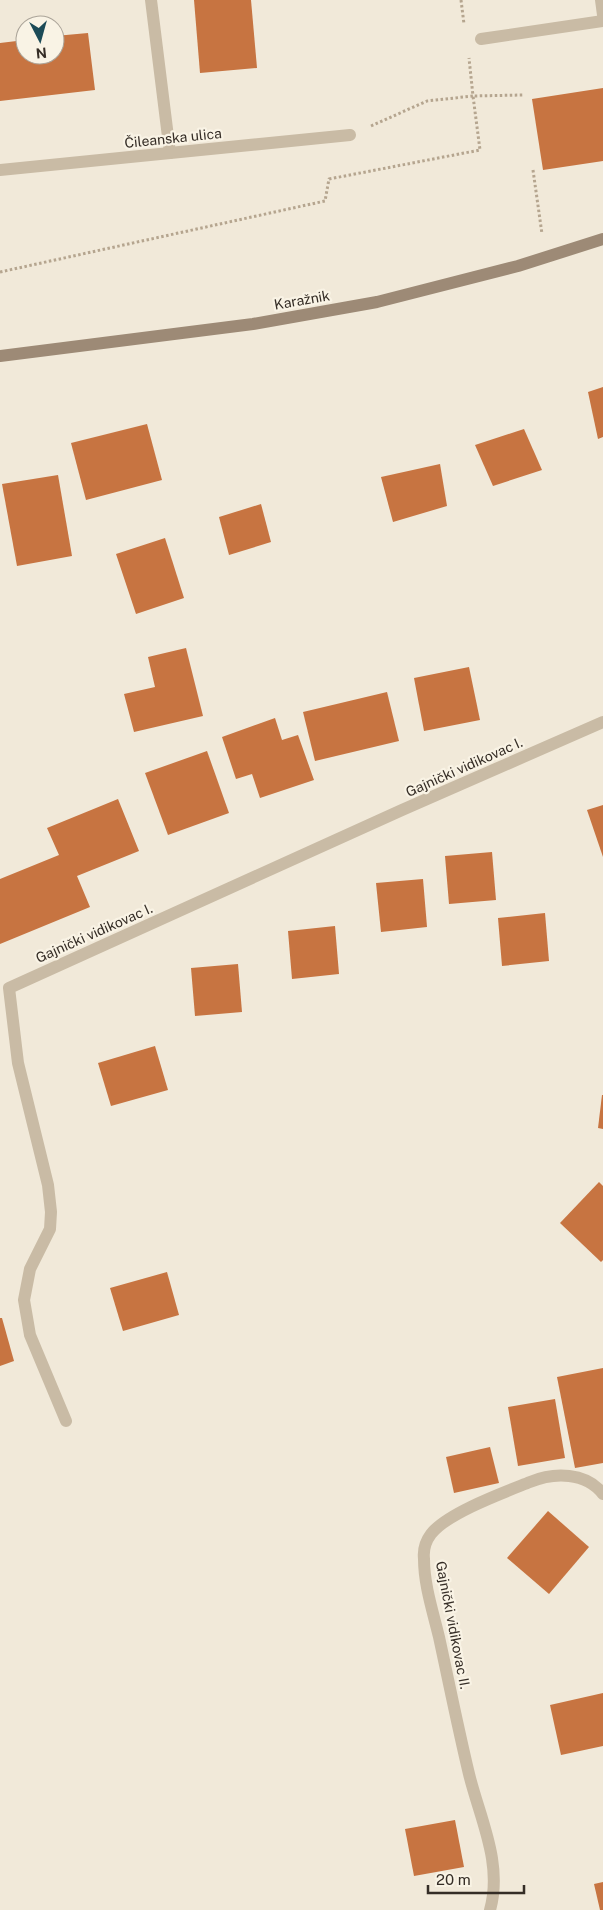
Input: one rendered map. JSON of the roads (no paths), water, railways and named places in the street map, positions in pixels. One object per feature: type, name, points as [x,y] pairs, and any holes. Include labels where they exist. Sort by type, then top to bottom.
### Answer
[{"type":"street","points":[[151,0],[170,153]]},
{"type":"street","points":[[601,0],[603,15]]},
{"type":"street","points":[[480,39],[603,21]]},
{"type":"street","name":"Čileanska ulica","points":[[0,170],[350,135]]},
{"type":"street","name":"Karažnik","points":[[0,356],[252,324],[377,302],[518,266],[603,239]]},
{"type":"street","name":"Gajnički vidikovac I.","points":[[66,1421],[30,1335],[24,1300],[30,1270],[50,1229],[51,1212],[48,1185],[18,1063],[9,988],[393,814],[603,722]]},
{"type":"street","name":"Gajnički vidikovac II.","points":[[490,1910],[494,1887],[491,1852],[469,1775],[436,1624],[424,1560],[425,1544],[437,1527],[449,1519],[484,1501],[543,1477],[559,1475],[582,1479],[589,1481],[603,1494]]}]
